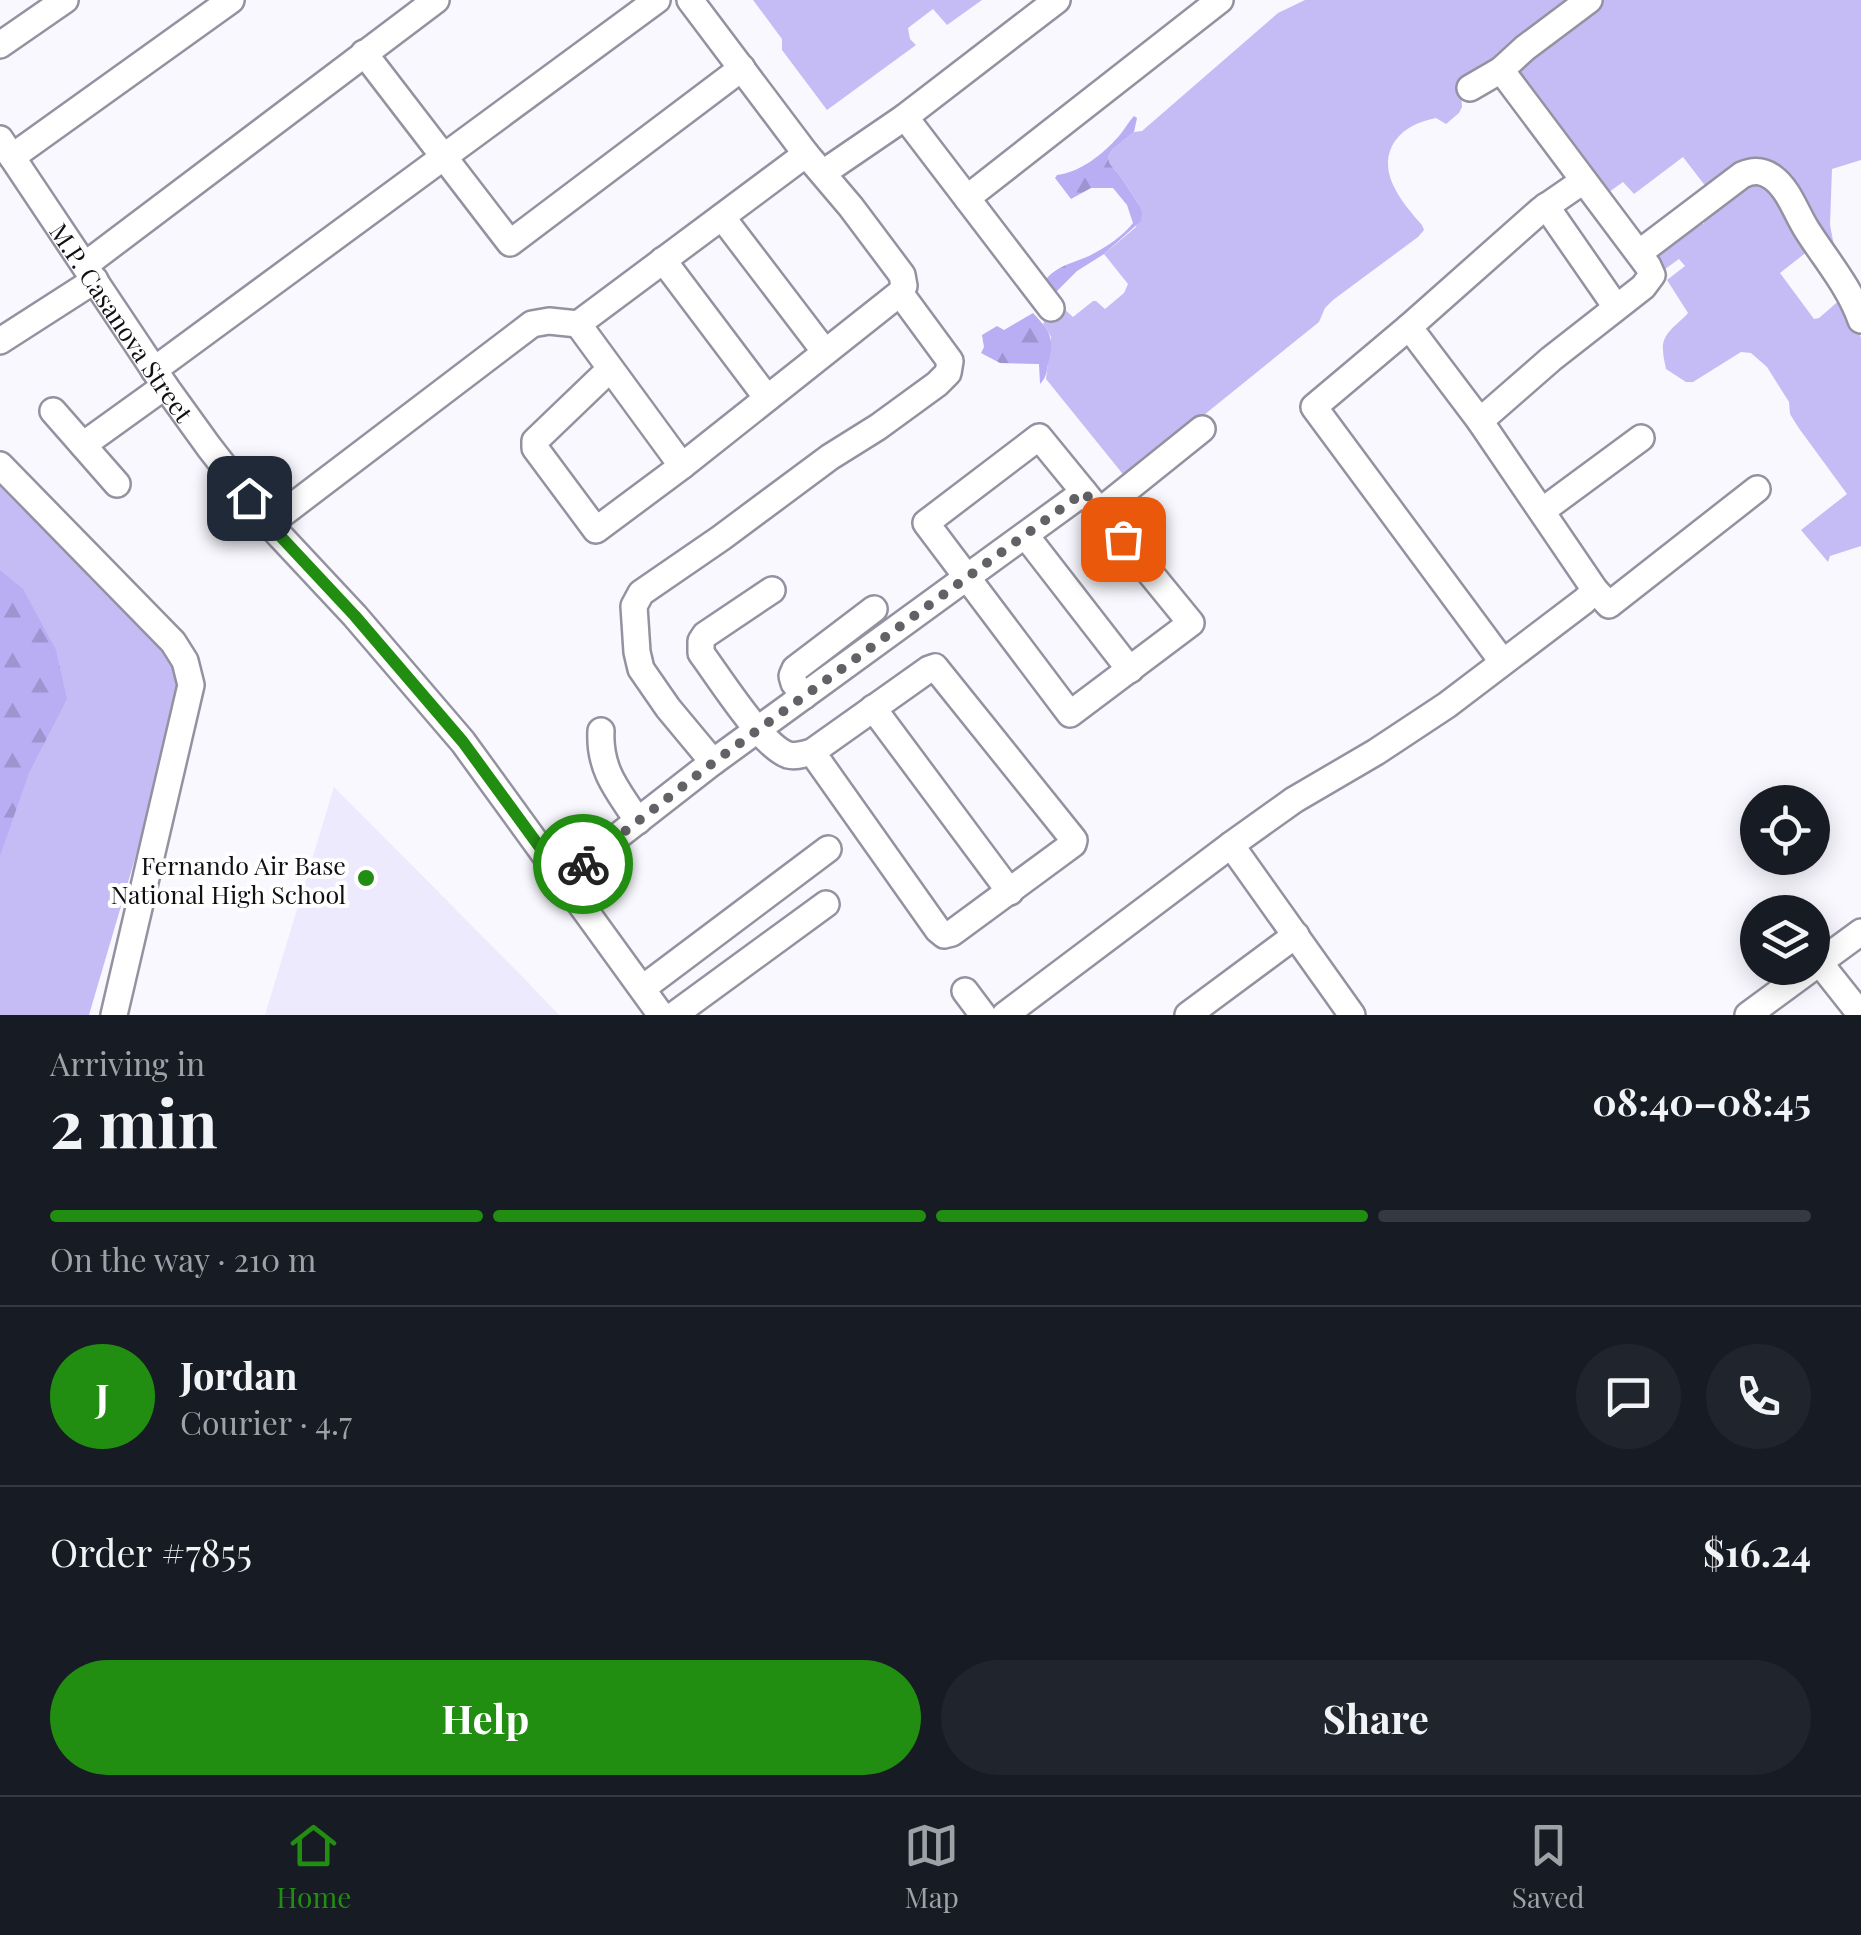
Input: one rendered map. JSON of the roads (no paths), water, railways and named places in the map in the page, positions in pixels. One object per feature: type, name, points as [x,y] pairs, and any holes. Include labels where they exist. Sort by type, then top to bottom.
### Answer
[{"type":"street","points":[[0,45],[65,0]]},
{"type":"street","points":[[6,148],[231,0]]},
{"type":"street","points":[[0,341],[436,0]]},
{"type":"street","points":[[83,445],[159,378],[444,157],[657,0]]},
{"type":"street","points":[[610,369],[535,440],[535,448],[596,530],[768,398],[904,286],[902,275],[690,0]]},
{"type":"street","points":[[269,524],[532,324],[549,320],[578,324],[722,217],[906,117],[1056,0]]},
{"type":"street","points":[[1470,88],[1501,70],[1589,0]]},
{"type":"street","points":[[967,198],[1215,2]]},
{"type":"street","points":[[364,53],[510,243],[742,68]]},
{"type":"street","points":[[1480,421],[1651,278],[1639,253],[1501,70]]},
{"type":"street","points":[[906,117],[1051,308]]},
{"type":"street","name":"M.P. Casanova Street","points":[[6,148],[159,378],[269,524],[355,616],[463,742],[661,1015]]},
{"type":"street","points":[[1639,253],[1747,172],[1765,172],[1783,187],[1838,274],[1861,320]]},
{"type":"street","points":[[1502,662],[1314,407],[1546,206],[1583,181]]},
{"type":"street","points":[[1546,206],[1616,306]]},
{"type":"street","points":[[722,217],[825,352]]},
{"type":"street","points":[[664,260],[768,398]]},
{"type":"street","points":[[714,762],[668,708],[642,669],[636,652],[634,606],[641,593],[878,427],[948,373],[950,360],[900,293]]},
{"type":"street","points":[[578,324],[682,466]]},
{"type":"street","points":[[1409,327],[1480,421],[1594,590],[1610,605],[1757,489]]},
{"type":"street","points":[[53,411],[117,484]]},
{"type":"street","points":[[563,879],[714,762],[1026,536],[1092,502],[1202,428]]},
{"type":"street","points":[[1039,437],[1092,502],[1191,623],[1070,714],[926,523],[1039,437]]},
{"type":"street","points":[[1542,511],[1641,438]]},
{"type":"street","points":[[0,465],[172,642],[184,661],[191,685],[114,1015]]},
{"type":"street","points":[[1026,536],[1130,670]]},
{"type":"street","points":[[772,590],[705,635],[701,642],[701,653],[758,730],[788,755],[812,752],[934,667],[1072,836],[1073,844],[944,935],[812,752]]},
{"type":"street","points":[[1005,1015],[1230,845],[1294,800],[1433,714],[1594,590]]},
{"type":"street","points":[[804,696],[794,683],[796,669],[874,609]]},
{"type":"street","points":[[873,708],[1010,892]]},
{"type":"street","points":[[601,730],[600,751],[608,777],[638,820]]},
{"type":"street","points":[[1230,845],[1352,1015]]},
{"type":"street","points":[[642,988],[828,849]]},
{"type":"street","points":[[674,1015],[826,904]]},
{"type":"street","points":[[1830,955],[1861,932]]},
{"type":"street","points":[[1188,1015],[1296,935]]},
{"type":"street","points":[[1830,975],[1861,1015]]},
{"type":"street","points":[[1748,1015],[1789,985]]},
{"type":"street","points":[[964,990],[983,1015]]},
{"type":"place","name":"Fernando Air Base National High School","points":[[366,878]]}]
